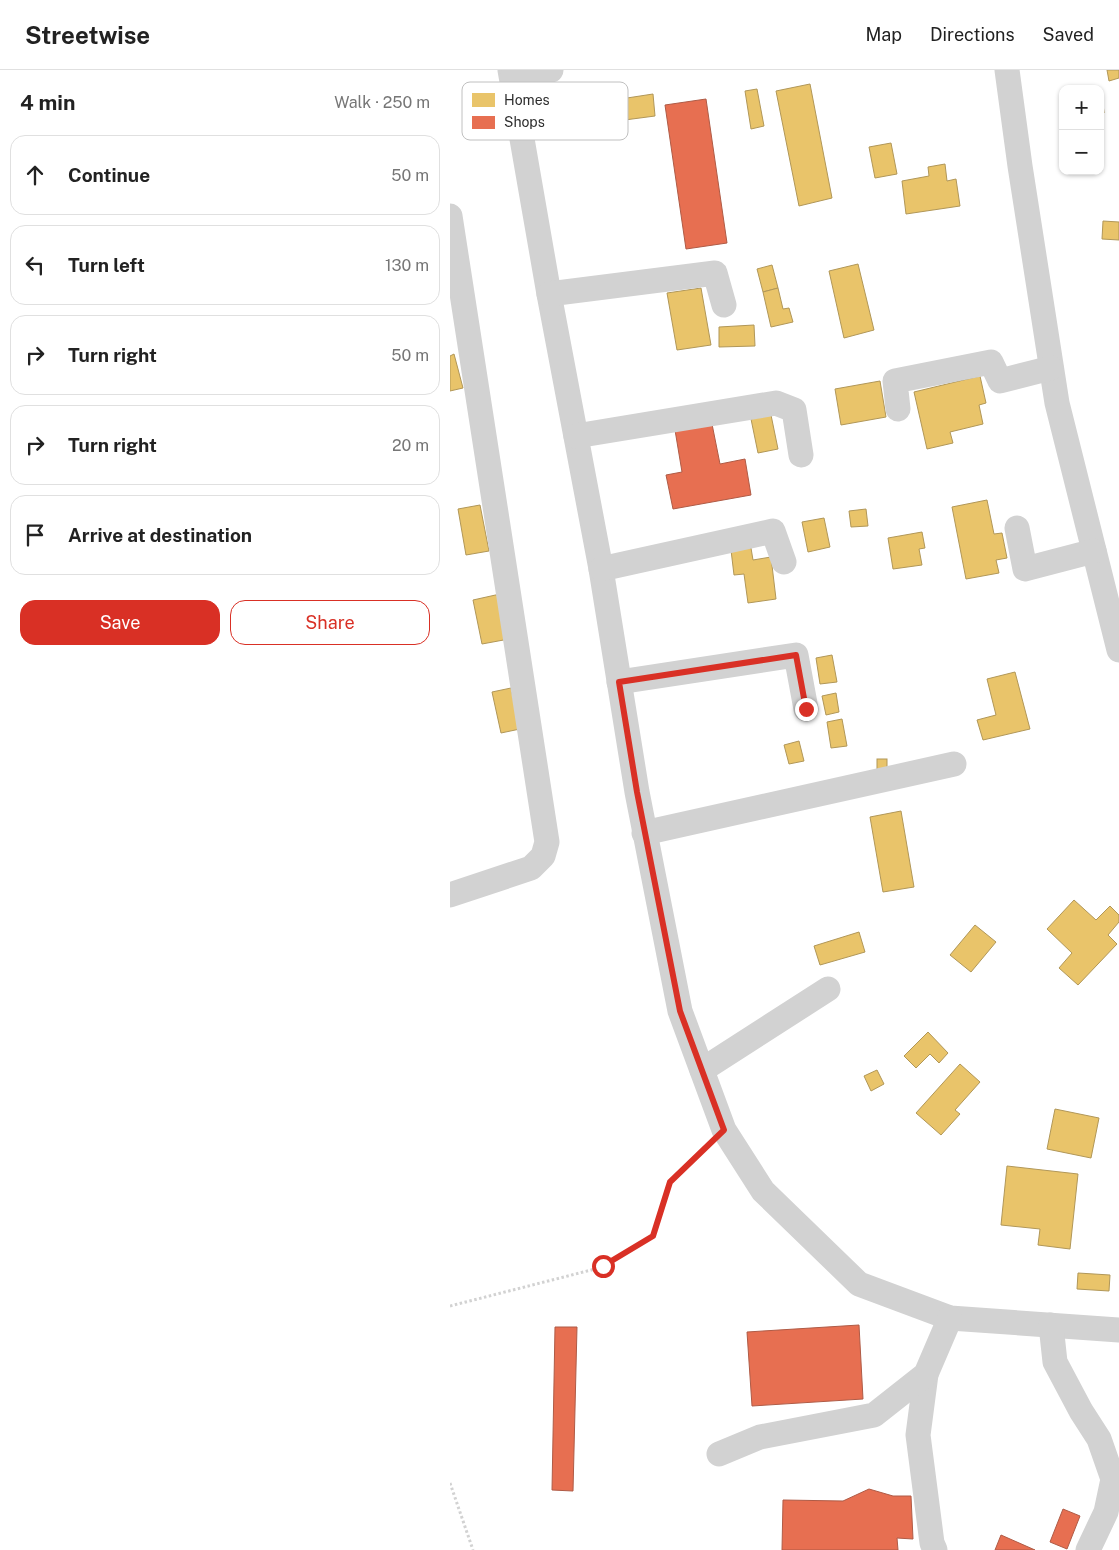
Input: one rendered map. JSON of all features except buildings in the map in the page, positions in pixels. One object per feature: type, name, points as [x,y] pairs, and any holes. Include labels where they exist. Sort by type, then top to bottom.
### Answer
[{"type":"street","points":[[511,73],[551,70]]},
{"type":"street","points":[[1007,70],[1057,403],[1119,650]]},
{"type":"street","points":[[523,140],[549,294],[601,568],[644,833],[680,1011],[724,1130],[763,1191],[858,1284],[950,1318],[1119,1330]]},
{"type":"street","points":[[450,216],[547,842],[544,856],[531,868],[450,895]]},
{"type":"street","points":[[549,294],[715,273],[724,305]]},
{"type":"street","points":[[898,409],[895,381],[991,362],[1000,381],[1051,368]]},
{"type":"street","points":[[576,436],[776,403],[794,410],[801,455]]},
{"type":"street","points":[[1017,528],[1025,569],[1094,550]]},
{"type":"street","points":[[601,568],[773,531],[784,562]]},
{"type":"street","points":[[619,682],[796,655],[806,709]]},
{"type":"street","points":[[644,833],[954,764]]},
{"type":"street","points":[[702,1070],[828,989]]},
{"type":"street","points":[[935,1550],[932,1543],[918,1435],[926,1374],[950,1318]]},
{"type":"street","points":[[1051,1325],[1055,1362],[1081,1411],[1099,1439],[1113,1479],[1106,1512],[1088,1550]]},
{"type":"street","points":[[720,1454],[760,1437],[874,1416],[926,1374]]},
{"type":"path","points":[[450,1306],[603,1266],[653,1236],[670,1182],[724,1130]]},
{"type":"path","points":[[450,1483],[474,1550]]},
{"type":"route","points":[[603,1266],[653,1236],[670,1182],[724,1130],[680,1011],[637,792],[619,682],[796,655],[806,709]]}]
